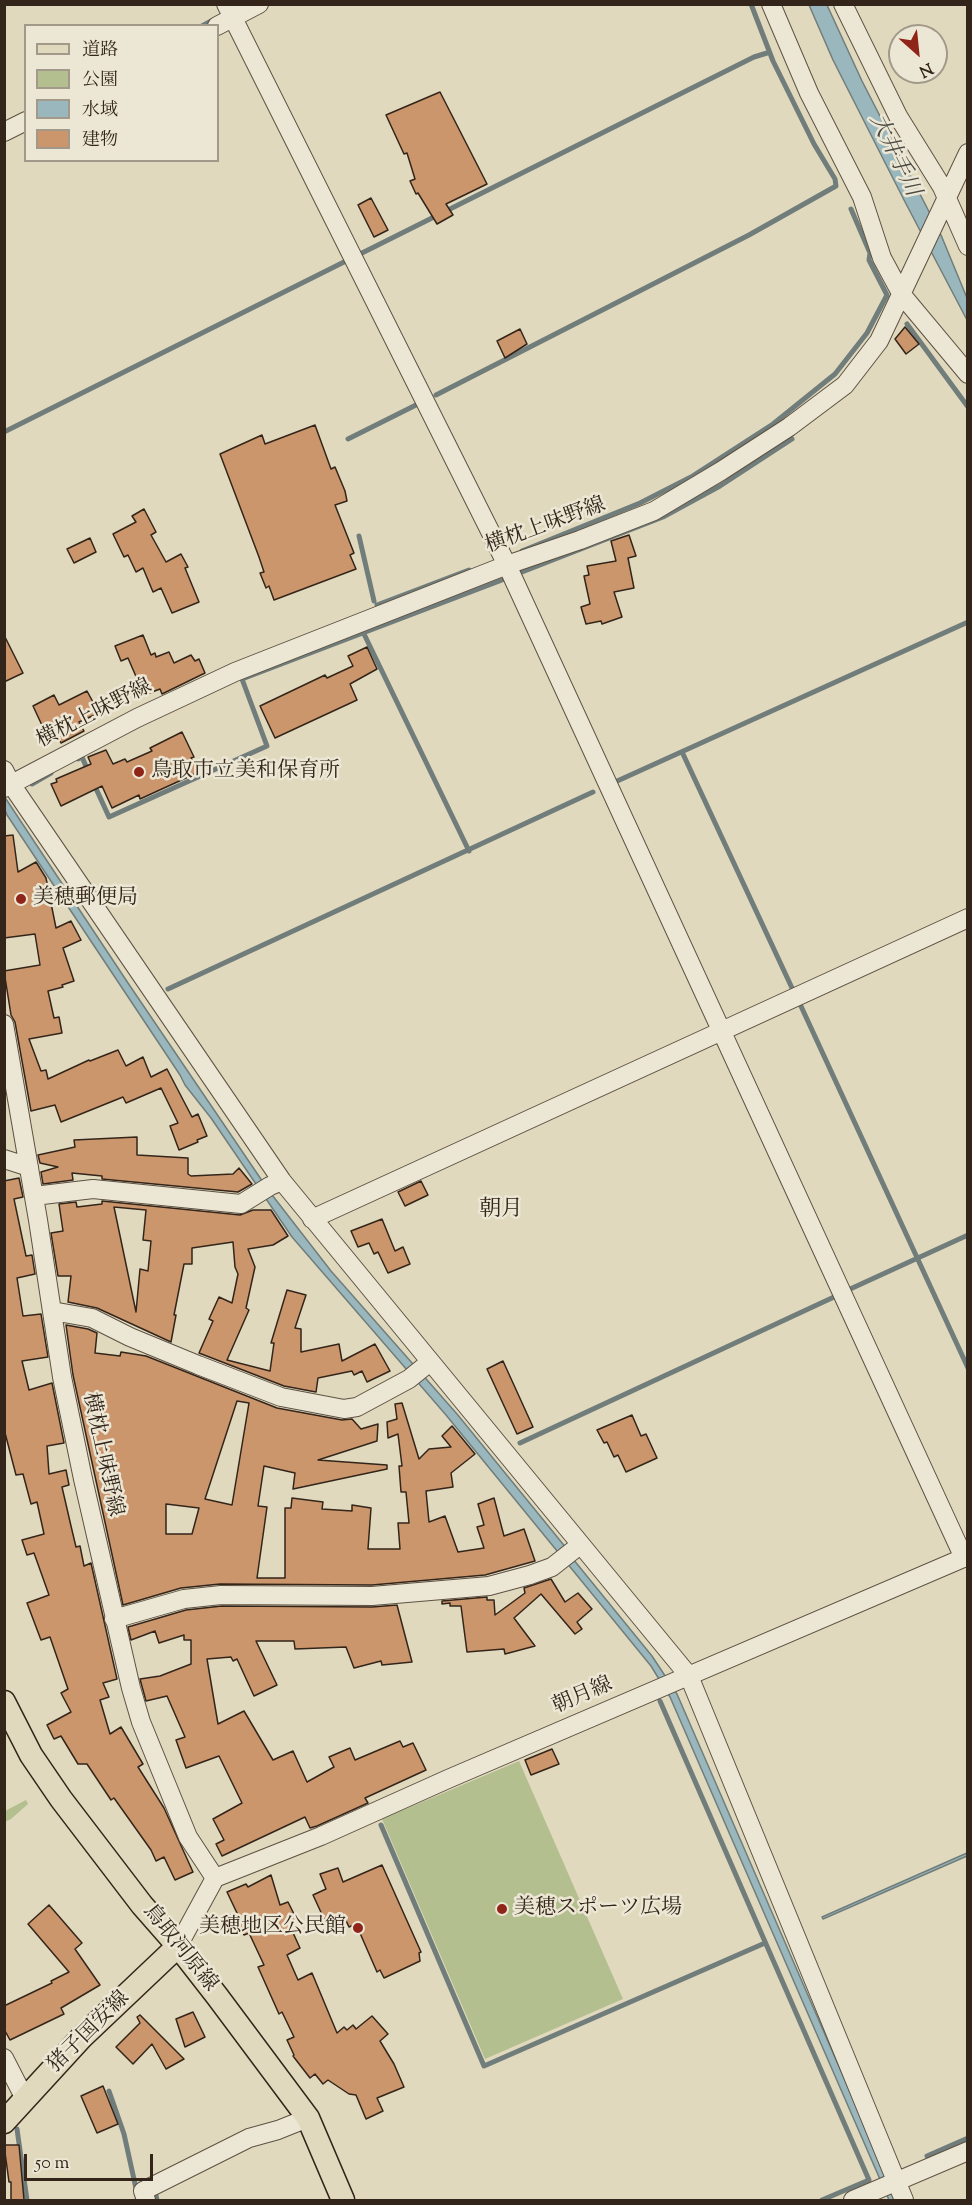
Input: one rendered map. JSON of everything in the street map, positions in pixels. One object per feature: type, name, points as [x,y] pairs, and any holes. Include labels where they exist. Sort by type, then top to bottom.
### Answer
[{"type":"main road","name":"鳥取河原線","points":[[4,1702],[31,1755],[61,1799],[142,1905],[178,1946],[308,2118],[343,2200]]},
{"type":"main road","name":"猪子国安線","points":[[4,2122],[81,2038],[178,1946]]},
{"type":"street","points":[[259,4],[226,16],[507,565],[966,1557]]},
{"type":"street","points":[[771,4],[809,93],[862,197],[882,258],[902,295],[968,374]]},
{"type":"street","points":[[843,4],[898,116],[932,168],[968,246]]},
{"type":"street","points":[[4,132],[24,122]]},
{"type":"street","name":"横枕上味野線","points":[[7,781],[235,672],[507,565],[654,511],[789,427],[845,385],[879,342],[968,153]]},
{"type":"street","points":[[7,781],[282,1181],[689,1676],[904,2200]]},
{"type":"street","points":[[312,1220],[968,918]]},
{"type":"street","name":"横枕上味野線","points":[[4,1024],[69,1411],[131,1688],[145,1733],[188,1837],[215,1878]]},
{"type":"street","points":[[4,1159],[29,1167]]},
{"type":"street","points":[[34,1196],[93,1189],[241,1204],[282,1181]]},
{"type":"street","points":[[52,1311],[92,1318],[198,1365],[281,1397],[344,1409],[357,1407],[409,1378],[430,1362]]},
{"type":"street","points":[[114,1618],[184,1599],[221,1595],[372,1596],[489,1586],[552,1567],[580,1545]]},
{"type":"street","name":"朝月線","points":[[215,1878],[321,1836],[966,1557]]},
{"type":"street","points":[[178,1946],[215,1878]]},
{"type":"street","points":[[4,2058],[25,2099]]},
{"type":"street","points":[[146,2200],[143,2191],[249,2138],[308,2118]]},
{"type":"street","points":[[853,2200],[968,2151]]},
{"type":"green space","name":"美穂スポーツ広場","points":[[519,1761],[623,1999],[485,2059],[382,1819]]},
{"type":"green space","points":[[26,1800],[28,1804],[5,1822],[5,1811]]},
{"type":"water","name":"大井手川","points":[[809,5],[827,5],[862,81],[941,235],[967,298],[967,320],[833,60]]},
{"type":"water","points":[[4,796],[269,1191],[331,1271],[457,1414],[567,1549],[652,1656],[677,1694],[897,2200],[889,2200],[670,1697],[651,1666],[446,1415],[292,1237],[211,1118],[185,1085],[7,815]]},
{"type":"water","points":[[967,1853],[967,1856],[823,1919],[822,1917]]},
{"type":"building","points":[[440,92],[487,184],[446,204],[453,215],[437,224],[418,193],[416,194],[410,181],[415,179],[407,153],[404,154],[386,115]]},
{"type":"building","points":[[371,198],[388,230],[374,237],[358,205]]},
{"type":"building","points":[[905,327],[919,344],[906,354],[895,339]]},
{"type":"building","points":[[520,329],[527,344],[505,358],[497,341]]},
{"type":"building","points":[[315,425],[331,469],[335,467],[345,491],[347,501],[335,505],[354,553],[350,555],[356,569],[274,600],[269,586],[266,588],[260,573],[264,572],[259,557],[220,454],[262,435],[265,444]]},
{"type":"building","points":[[144,509],[156,532],[151,535],[166,562],[181,554],[188,567],[185,568],[199,602],[172,613],[161,588],[153,592],[143,568],[136,572],[128,555],[124,557],[113,534],[136,522],[132,516]]},
{"type":"building","points":[[629,535],[636,556],[628,558],[634,588],[614,592],[622,617],[602,624],[601,621],[586,624],[581,607],[590,604],[584,576],[589,575],[587,566],[616,561],[611,541]]},
{"type":"building","points":[[90,538],[96,552],[74,563],[67,549]]},
{"type":"building","points":[[4,635],[23,673],[4,682]]},
{"type":"building","points":[[143,635],[151,655],[155,653],[156,657],[169,652],[174,663],[191,655],[195,661],[199,659],[205,673],[162,694],[160,689],[144,695],[128,658],[121,661],[115,646]]},
{"type":"building","points":[[367,647],[377,669],[350,684],[357,700],[275,738],[260,706],[325,675],[327,678],[353,666],[348,656]]},
{"type":"building","points":[[87,691],[99,713],[79,722],[84,731],[61,743],[55,732],[47,736],[33,706],[54,695],[59,705]]},
{"type":"building","points":[[182,732],[194,757],[191,758],[199,772],[140,799],[139,795],[112,808],[102,786],[61,806],[51,784],[57,782],[56,779],[91,764],[88,757],[106,750],[113,764],[125,759],[127,762],[152,751],[150,748]]},
{"type":"building","points":[[13,835],[18,872],[36,862],[46,878],[56,928],[71,921],[81,940],[63,948],[74,981],[48,991],[54,1018],[59,1017],[62,1033],[29,1039],[41,1071],[46,1070],[48,1079],[89,1060],[118,1050],[126,1066],[143,1057],[151,1077],[167,1069],[192,1117],[198,1114],[207,1136],[197,1140],[198,1142],[179,1150],[170,1126],[178,1123],[161,1088],[126,1103],[123,1097],[61,1122],[55,1105],[31,1111],[4,971],[40,965],[35,934],[4,938],[4,836]]},
{"type":"building","points":[[137,1137],[137,1155],[188,1158],[188,1174],[191,1176],[233,1174],[239,1168],[252,1184],[238,1192],[102,1179],[102,1176],[72,1173],[73,1180],[43,1184],[41,1172],[58,1167],[40,1163],[38,1155],[75,1147],[74,1140]]},
{"type":"building","points":[[19,1178],[23,1197],[14,1199],[26,1256],[32,1255],[35,1274],[17,1278],[23,1316],[41,1314],[48,1357],[22,1361],[29,1390],[52,1383],[64,1443],[47,1446],[49,1474],[66,1470],[69,1485],[62,1487],[76,1547],[80,1546],[84,1566],[91,1563],[117,1679],[103,1683],[109,1697],[100,1700],[110,1734],[121,1727],[143,1764],[138,1767],[164,1808],[193,1872],[175,1880],[164,1857],[156,1861],[151,1850],[114,1798],[111,1800],[87,1764],[78,1764],[61,1736],[54,1739],[47,1725],[71,1712],[61,1693],[68,1689],[50,1637],[41,1640],[27,1603],[49,1595],[34,1553],[27,1555],[22,1540],[44,1534],[37,1502],[31,1504],[23,1474],[16,1475],[4,1429],[4,1181]]},
{"type":"building","points":[[421,1181],[428,1195],[405,1206],[398,1192]]},
{"type":"building","points":[[102,1201],[240,1215],[253,1210],[271,1210],[288,1236],[273,1245],[248,1249],[255,1267],[246,1308],[249,1310],[227,1360],[270,1371],[274,1343],[271,1343],[287,1290],[306,1295],[295,1328],[301,1329],[301,1352],[339,1344],[342,1361],[375,1344],[390,1371],[367,1382],[362,1371],[354,1375],[352,1371],[318,1378],[316,1392],[284,1386],[199,1353],[213,1321],[209,1319],[219,1297],[232,1303],[238,1274],[235,1267],[233,1242],[192,1248],[192,1264],[184,1264],[171,1342],[97,1308],[68,1302],[71,1276],[58,1276],[51,1233],[63,1231],[59,1204],[76,1202],[77,1207],[102,1204]],"holes":[[[114,1207],[146,1210],[143,1240],[151,1241],[148,1271],[140,1269],[136,1312]]]},
{"type":"building","points":[[382,1219],[395,1251],[403,1247],[410,1264],[388,1273],[378,1252],[374,1254],[369,1243],[358,1247],[351,1231]]},
{"type":"building","points":[[66,1325],[97,1333],[95,1353],[120,1356],[121,1352],[146,1356],[277,1408],[342,1420],[352,1419],[361,1429],[378,1424],[377,1441],[318,1460],[387,1465],[387,1469],[293,1489],[295,1473],[264,1466],[258,1506],[267,1507],[257,1578],[285,1578],[285,1508],[291,1508],[292,1498],[323,1502],[322,1509],[352,1511],[352,1505],[371,1508],[368,1549],[400,1549],[398,1523],[409,1523],[406,1492],[401,1492],[399,1466],[402,1466],[398,1434],[388,1438],[387,1422],[397,1419],[395,1404],[402,1403],[419,1459],[429,1449],[451,1447],[442,1436],[452,1426],[475,1454],[451,1473],[453,1487],[426,1491],[429,1522],[445,1516],[458,1552],[484,1548],[477,1527],[484,1525],[478,1504],[494,1498],[504,1536],[524,1529],[535,1561],[485,1575],[372,1585],[220,1584],[181,1588],[123,1605],[73,1375]],"holes":[[[237,1401],[249,1403],[232,1505],[205,1499]],[[166,1504],[199,1508],[192,1534],[166,1534]]]},
{"type":"building","points":[[503,1361],[533,1427],[517,1434],[487,1369]]},
{"type":"building","points":[[632,1415],[641,1436],[646,1434],[657,1458],[626,1472],[618,1455],[614,1457],[607,1442],[604,1443],[597,1430]]},
{"type":"building","points":[[551,1579],[565,1602],[578,1593],[592,1609],[577,1622],[582,1629],[575,1634],[541,1594],[514,1618],[535,1646],[505,1654],[504,1649],[467,1652],[461,1606],[450,1606],[450,1603],[442,1604],[442,1601],[487,1597],[487,1600],[494,1600],[495,1615],[525,1593],[524,1588]]},
{"type":"building","points":[[397,1605],[412,1662],[382,1665],[381,1661],[354,1668],[346,1647],[295,1649],[294,1641],[256,1641],[277,1685],[254,1696],[237,1659],[233,1661],[231,1657],[207,1659],[218,1724],[244,1711],[273,1760],[293,1751],[307,1782],[334,1767],[329,1757],[350,1748],[355,1760],[400,1741],[403,1747],[413,1743],[426,1770],[365,1798],[368,1803],[317,1826],[310,1828],[305,1817],[222,1856],[216,1844],[224,1840],[213,1819],[242,1803],[219,1756],[186,1768],[176,1740],[185,1737],[167,1696],[146,1701],[140,1679],[160,1676],[191,1664],[191,1640],[184,1640],[184,1635],[159,1643],[155,1631],[131,1640],[128,1627],[186,1610],[222,1606],[372,1607]]},
{"type":"building","points":[[552,1749],[559,1764],[531,1775],[525,1760]]},
{"type":"building","points":[[382,1865],[421,1952],[419,1953],[420,1961],[384,1978],[380,1970],[377,1972],[356,1924],[349,1927],[343,1914],[325,1921],[313,1895],[326,1889],[320,1874],[338,1868],[343,1882]]},
{"type":"building","points":[[271,1875],[280,1905],[288,1902],[297,1920],[289,1924],[300,1948],[287,1955],[298,1980],[312,1973],[337,2033],[344,2027],[347,2030],[353,2025],[356,2029],[372,2016],[388,2034],[380,2041],[404,2087],[377,2098],[383,2111],[366,2119],[356,2095],[349,2094],[328,2080],[323,2084],[315,2074],[310,2078],[293,2056],[287,2040],[294,2037],[282,2012],[279,2014],[258,1967],[264,1965],[249,1933],[244,1935],[240,1927],[234,1931],[228,1916],[237,1913],[227,1892],[246,1884],[248,1887]]},
{"type":"building","points":[[49,1905],[82,1943],[75,1949],[100,1985],[61,2008],[64,2014],[10,2040],[4,2029],[4,2006],[52,1983],[51,1981],[69,1972],[28,1924]]},
{"type":"building","points":[[193,2012],[205,2037],[185,2047],[176,2019]]},
{"type":"building","points":[[140,2015],[184,2059],[166,2069],[152,2044],[133,2064],[116,2047],[140,2023],[137,2017]]},
{"type":"building","points":[[103,2086],[118,2124],[97,2133],[81,2096]]},
{"type":"building","points":[[4,2145],[19,2145],[24,2200],[11,2200],[11,2182],[9,2182]]},
{"type":"waterway","points":[[436,395],[749,235],[836,186],[835,179],[814,144],[773,61],[751,4]]},
{"type":"waterway","points":[[206,24],[213,20]]},
{"type":"waterway","points":[[360,254],[754,57],[767,53]]},
{"type":"waterway","points":[[522,551],[640,503],[691,477],[773,424],[835,374],[867,333],[887,295],[869,260],[870,253],[851,209]]},
{"type":"waterway","points":[[4,432],[348,260]]},
{"type":"waterway","points":[[907,324],[968,407]]},
{"type":"waterway","points":[[348,439],[420,403]]},
{"type":"waterway","points":[[522,572],[663,517],[720,486],[792,439]]},
{"type":"waterway","points":[[359,536],[374,601]]},
{"type":"waterway","points":[[377,605],[469,570]]},
{"type":"waterway","points":[[93,782],[109,817],[267,746],[242,679],[502,580]]},
{"type":"waterway","points":[[615,782],[968,622]]},
{"type":"waterway","points":[[364,634],[469,851]]},
{"type":"waterway","points":[[683,754],[792,988]]},
{"type":"waterway","points":[[78,759],[82,757],[88,771]]},
{"type":"waterway","points":[[32,784],[51,773]]},
{"type":"waterway","points":[[168,989],[593,792]]},
{"type":"waterway","points":[[800,1004],[968,1368]]},
{"type":"waterway","points":[[848,1290],[968,1235]]},
{"type":"waterway","points":[[520,1443],[834,1297]]},
{"type":"waterway","points":[[660,1701],[869,2180],[822,2200]]},
{"type":"waterway","points":[[381,1825],[484,2066],[765,1943]]},
{"type":"waterway","points":[[109,2091],[124,2134],[137,2193]]},
{"type":"waterway","points":[[17,2129],[27,2200]]},
{"type":"waterway","points":[[927,2156],[968,2138]]},
{"type":"waterway","points":[[155,2191],[157,2200]]},
{"type":"place","name":"鳥取市立美和保育所","points":[[139,772]]},
{"type":"place","name":"美穂郵便局","points":[[21,899]]},
{"type":"place","name":"美穂スポーツ広場","points":[[502,1909]]},
{"type":"place","name":"美穂地区公民館","points":[[358,1928]]},
{"type":"district","name":"朝月","points":[[501,1211]]}]
